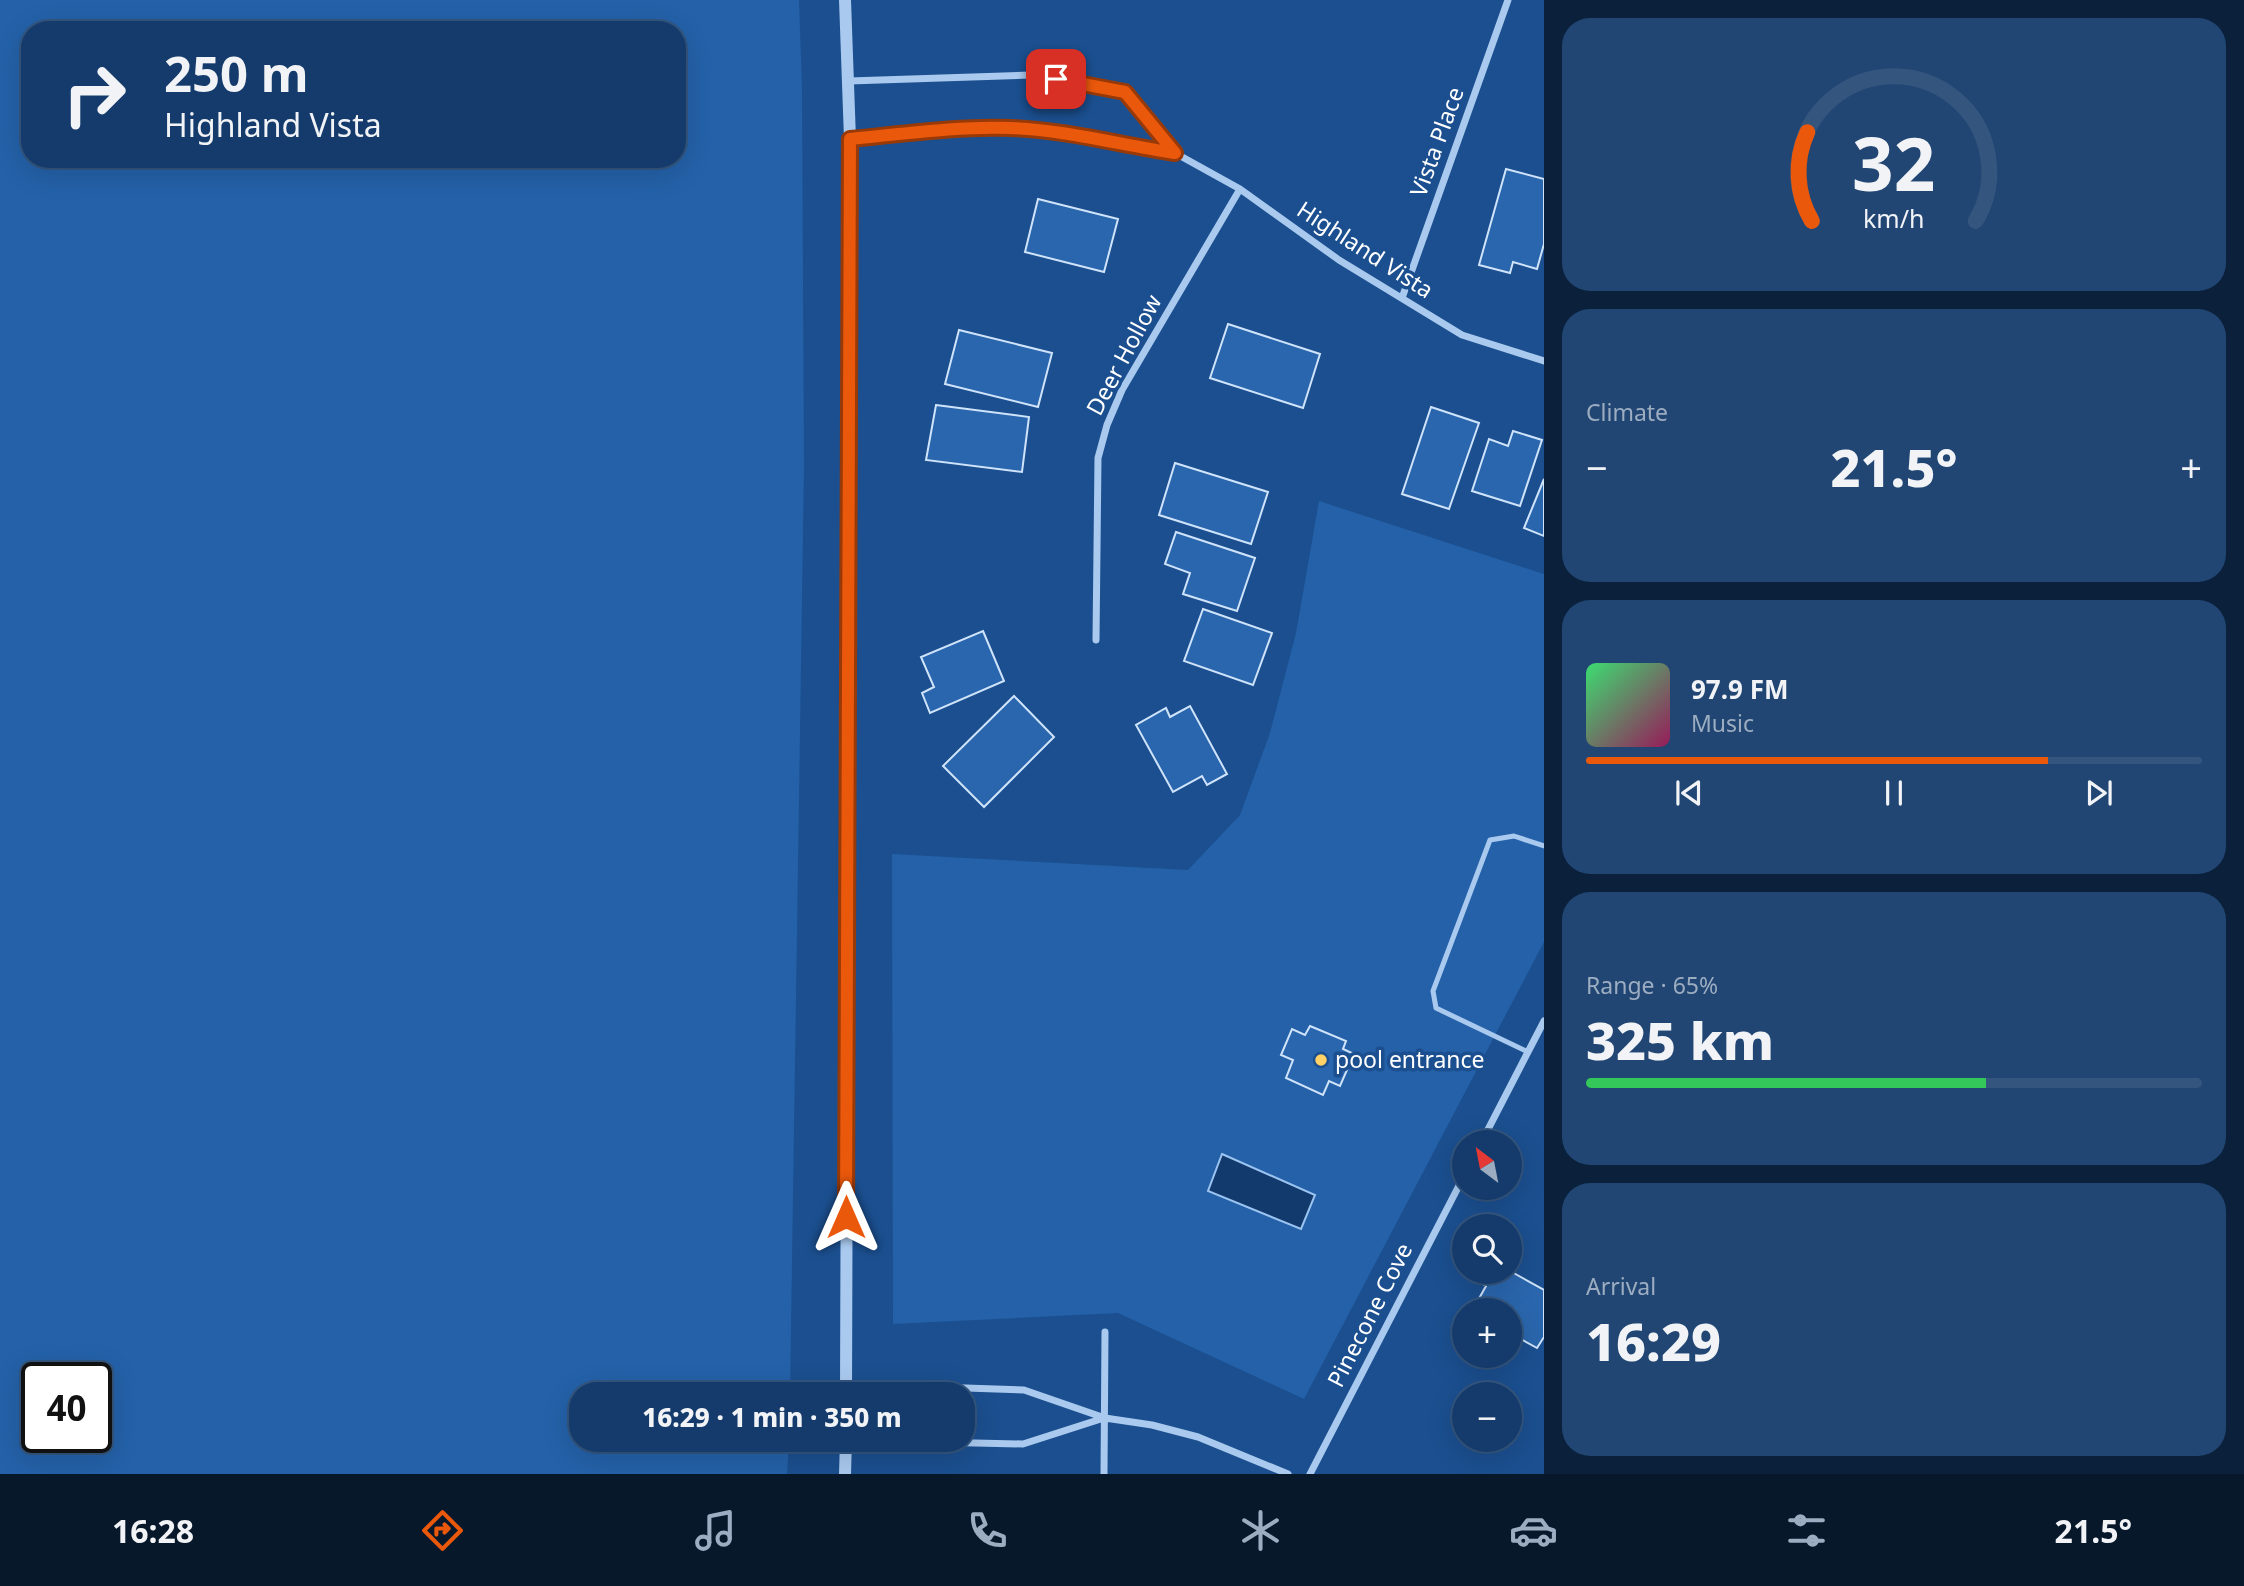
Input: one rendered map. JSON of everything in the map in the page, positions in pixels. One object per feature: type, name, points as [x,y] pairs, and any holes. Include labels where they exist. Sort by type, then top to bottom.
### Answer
[{"type":"street","points":[[845,0],[850,139],[847,1382]]},
{"type":"street","name":"Vista Place","points":[[1402,298],[1508,0]]},
{"type":"street","name":"Highland Vista","points":[[849,81],[1031,75],[1082,82],[1125,92],[1175,153]]},
{"type":"street","name":"Highland Vista","points":[[850,139],[947,130],[1010,128],[1054,132],[1175,153],[1240,188],[1339,260],[1462,335],[1544,361]]},
{"type":"street","name":"Deer Hollow","points":[[1096,640],[1098,458],[1107,425],[1122,390],[1240,188]]},
{"type":"street","points":[[1488,1130],[1544,1021]]},
{"type":"street","name":"Pinecone Cove","points":[[1310,1474],[1452,1199]]},
{"type":"street","points":[[1104,1474],[1105,1332]]},
{"type":"street","points":[[975,1390],[1024,1390],[1105,1418],[1152,1425],[1198,1437],[1288,1474]]},
{"type":"street","points":[[975,1443],[1023,1444],[1105,1418]]},
{"type":"street","points":[[845,1474],[846,1452]]},
{"type":"lane","points":[[1528,1052],[1436,1009],[1433,991],[1490,840],[1514,836],[1544,846]]},
{"type":"shaded area","points":[[0,0],[799,0],[804,467],[790,1382],[569,1382],[569,1452],[788,1452],[787,1474],[0,1474]]},
{"type":"shaded area","points":[[1319,501],[1544,574],[1544,942],[1304,1399],[1118,1313],[893,1324],[892,854],[1188,870],[1240,815],[1270,733],[1296,633]]},
{"type":"shaded area","points":[[1222,1154],[1315,1195],[1301,1229],[1208,1191]]},
{"type":"building","points":[[1506,169],[1544,179],[1544,244],[1537,269],[1513,262],[1510,273],[1479,265]]},
{"type":"building","points":[[1038,199],[1118,219],[1104,272],[1025,252]]},
{"type":"building","points":[[1228,324],[1320,354],[1303,408],[1210,378]]},
{"type":"building","points":[[959,330],[1052,353],[1038,407],[945,384]]},
{"type":"building","points":[[936,405],[1029,417],[1022,472],[926,460]]},
{"type":"building","points":[[1431,407],[1479,423],[1449,509],[1402,494]]},
{"type":"building","points":[[1513,431],[1542,440],[1520,506],[1472,491],[1489,439],[1508,446]]},
{"type":"building","points":[[1175,463],[1268,492],[1251,544],[1159,515]]},
{"type":"building","points":[[1544,479],[1544,536],[1524,528]]},
{"type":"building","points":[[1176,532],[1255,558],[1237,611],[1183,594],[1190,573],[1165,564]]},
{"type":"building","points":[[1203,609],[1272,633],[1253,685],[1184,661]]},
{"type":"building","points":[[983,631],[1004,681],[930,713],[922,693],[934,687],[921,657]]},
{"type":"building","points":[[1014,696],[1054,737],[984,807],[943,766]]},
{"type":"building","points":[[1190,706],[1227,774],[1207,785],[1202,776],[1173,792],[1136,725],[1166,708],[1170,717]]},
{"type":"building","name":"pool entrance","points":[[1310,1026],[1346,1041],[1343,1049],[1354,1054],[1340,1086],[1329,1081],[1323,1095],[1286,1078],[1293,1060],[1281,1055],[1292,1029],[1305,1035]]},
{"type":"building","points":[[1522,1278],[1544,1290],[1544,1337],[1537,1348],[1522,1340],[1522,1298],[1479,1298],[1486,1286],[1483,1284],[1522,1284]]},
{"type":"place","name":"pool entrance","points":[[1321,1060]]},
{"type":"route","points":[[846,1217],[850,139],[947,130],[1010,128],[1054,132],[1175,153],[1125,92],[1056,79]]}]
